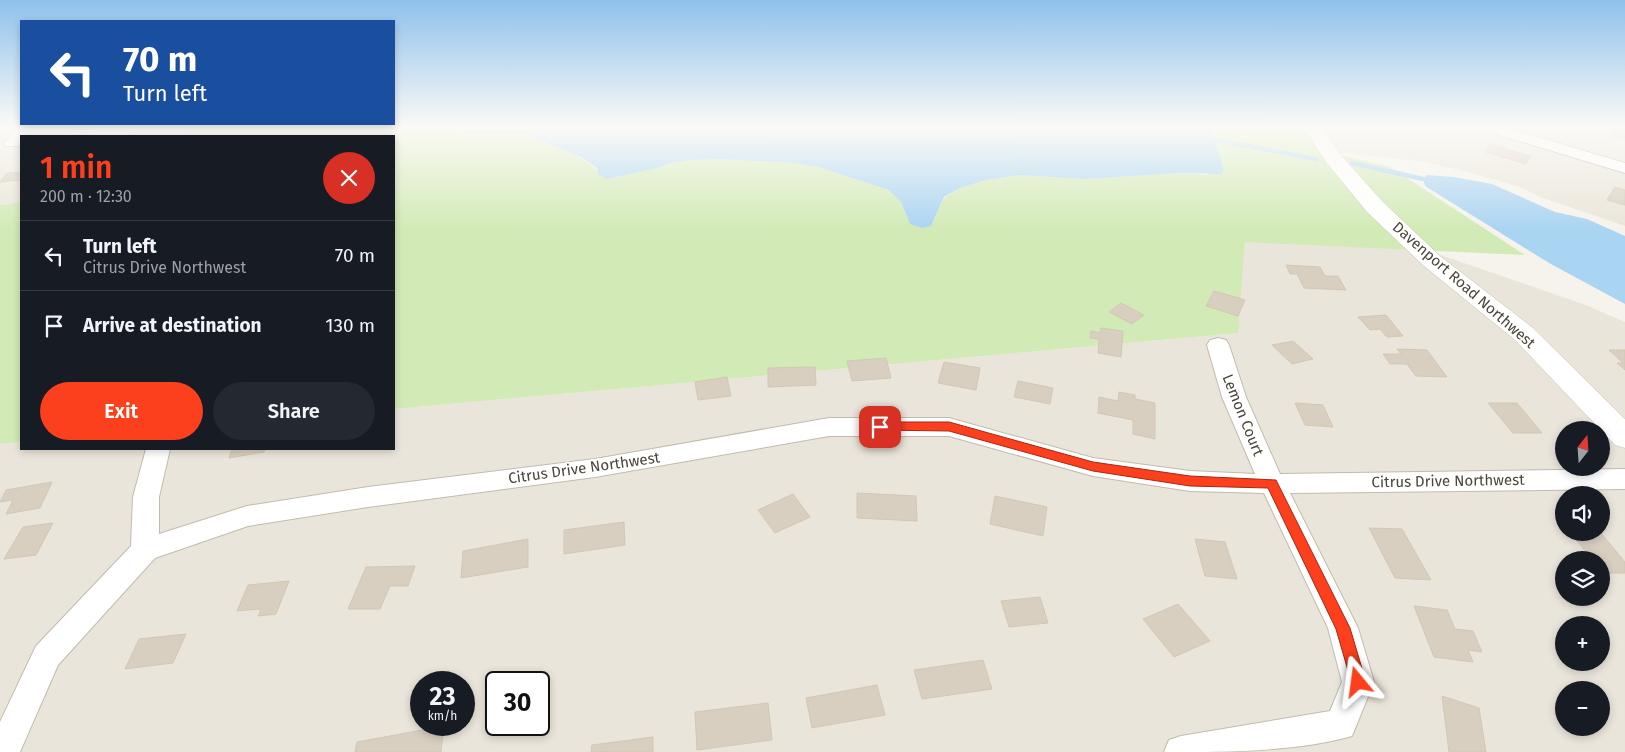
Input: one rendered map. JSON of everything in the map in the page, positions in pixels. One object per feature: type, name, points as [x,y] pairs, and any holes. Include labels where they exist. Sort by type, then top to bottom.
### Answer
[{"type":"street","name":"Davenport Road Northwest","points":[[1336,161],[1375,207],[1432,260],[1524,334],[1625,437]]},
{"type":"street","points":[[1602,161],[1625,168]]},
{"type":"street","name":"Lemon Court","points":[[1218,345],[1234,397],[1272,484]]},
{"type":"street","name":"Citrus Drive Northwest","points":[[3,752],[47,656],[98,598],[145,550],[247,516],[368,497],[595,468],[829,427],[949,427],[1093,467],[1190,481],[1272,484],[1625,479]]},
{"type":"street","points":[[145,550],[146,496],[158,450]]},
{"type":"street","points":[[1182,752],[1342,725],[1358,682],[1343,628],[1272,484]]},
{"type":"shaded area","points":[[0,161],[20,161],[20,202],[0,205]]},
{"type":"shaded area","points":[[1421,161],[1625,161],[1625,226],[1543,198],[1517,186]]},
{"type":"shaded area","points":[[1400,241],[1586,305],[1625,322],[1625,752],[0,752],[0,444],[20,442],[20,450],[395,450],[395,409],[1237,333],[1245,242]]},
{"type":"green space","points":[[395,161],[585,161],[607,179],[683,161],[793,163],[818,167],[889,190],[901,202],[910,224],[931,226],[944,198],[960,188],[986,180],[1020,175],[1084,179],[1181,173],[1205,175],[1224,170],[1221,161],[1365,161],[1390,167],[1525,255],[1245,242],[1238,333],[395,409]]},
{"type":"green space","points":[[20,202],[20,442],[0,444],[0,205]]},
{"type":"water","points":[[587,161],[683,161],[607,179],[599,175],[597,168]]},
{"type":"water","points":[[758,161],[1221,161],[1224,170],[1221,174],[1181,173],[1084,179],[1020,175],[986,180],[960,188],[944,197],[931,226],[922,228],[910,224],[901,202],[889,190],[818,167],[793,163]]},
{"type":"water","points":[[1427,175],[1454,177],[1492,184],[1555,212],[1587,219],[1625,236],[1625,304],[1549,263],[1425,186],[1423,179]]},
{"type":"building","points":[[1516,161],[1528,161],[1526,164]]},
{"type":"building","points":[[20,172],[20,180],[0,182],[7,173]]},
{"type":"building","points":[[1615,187],[1625,190],[1625,205],[1607,200]]},
{"type":"building","points":[[1286,265],[1320,267],[1325,276],[1338,276],[1346,290],[1304,288],[1297,274],[1290,274]]},
{"type":"building","points":[[1214,291],[1245,300],[1238,316],[1206,306]]},
{"type":"building","points":[[1121,303],[1144,315],[1132,324],[1109,312]]},
{"type":"building","points":[[1386,315],[1403,336],[1387,337],[1380,329],[1370,330],[1358,317]]},
{"type":"building","points":[[1101,328],[1123,331],[1121,357],[1098,353],[1099,339],[1090,338],[1091,331],[1100,333]]},
{"type":"building","points":[[1293,341],[1313,359],[1292,364],[1272,345]]},
{"type":"building","points":[[1397,349],[1427,350],[1447,377],[1416,376],[1407,364],[1390,364],[1383,354],[1401,354]]},
{"type":"building","points":[[1609,350],[1625,350],[1625,370],[1617,363],[1623,363]]},
{"type":"building","points":[[886,358],[891,378],[852,381],[847,361]]},
{"type":"building","points":[[944,362],[980,368],[976,390],[938,383]]},
{"type":"building","points":[[815,367],[816,385],[768,387],[768,368]]},
{"type":"building","points":[[727,377],[731,396],[698,400],[695,382]]},
{"type":"building","points":[[1018,381],[1053,388],[1050,404],[1014,397]]},
{"type":"building","points":[[1119,392],[1135,395],[1135,399],[1155,403],[1155,439],[1133,434],[1133,420],[1098,413],[1099,397],[1118,401]]},
{"type":"building","points":[[1295,403],[1323,405],[1333,427],[1305,425]]},
{"type":"building","points":[[1488,403],[1517,403],[1542,433],[1513,433]]},
{"type":"building","points":[[232,450],[265,450],[264,452],[229,458]]},
{"type":"building","points":[[52,482],[40,508],[6,514],[13,500],[0,502],[6,490]]},
{"type":"building","points":[[857,493],[916,496],[917,521],[857,518]]},
{"type":"building","points":[[793,494],[810,517],[775,533],[758,510]]},
{"type":"building","points":[[995,496],[1047,507],[1043,536],[990,524]]},
{"type":"building","points":[[624,522],[625,545],[564,554],[564,530]]},
{"type":"building","points":[[53,523],[36,555],[4,559],[23,527]]},
{"type":"building","points":[[1369,528],[1402,529],[1431,580],[1395,578]]},
{"type":"building","points":[[528,539],[528,567],[461,578],[463,551]]},
{"type":"building","points":[[1195,539],[1225,542],[1237,579],[1205,576]]},
{"type":"building","points":[[1577,541],[1608,541],[1625,562],[1625,573],[1610,573],[1610,551],[1585,551]]},
{"type":"building","points":[[415,566],[408,586],[390,586],[380,609],[348,609],[366,567]]},
{"type":"building","points":[[289,581],[276,614],[258,616],[261,609],[237,611],[248,585]]},
{"type":"building","points":[[1040,597],[1048,623],[1009,627],[1001,601]]},
{"type":"building","points":[[1178,604],[1210,641],[1174,657],[1143,619]]},
{"type":"building","points":[[1414,606],[1447,610],[1455,629],[1473,631],[1482,652],[1468,650],[1473,662],[1434,657]]},
{"type":"building","points":[[186,634],[173,663],[125,669],[139,639]]},
{"type":"building","points":[[983,660],[992,689],[922,699],[914,670]]},
{"type":"building","points":[[877,685],[885,715],[812,728],[806,698]]},
{"type":"building","points":[[1442,696],[1479,708],[1486,752],[1449,752]]},
{"type":"building","points":[[768,703],[772,740],[697,750],[695,712]]},
{"type":"building","points":[[410,732],[410,736],[443,736],[441,752],[355,752],[357,742]]},
{"type":"building","points":[[653,737],[653,752],[591,752],[592,745]]},
{"type":"waterway","points":[[1352,163],[1423,179]]},
{"type":"route","points":[[880,427],[949,427],[1093,467],[1190,481],[1272,484],[1307,551],[1343,628],[1358,682]]}]
